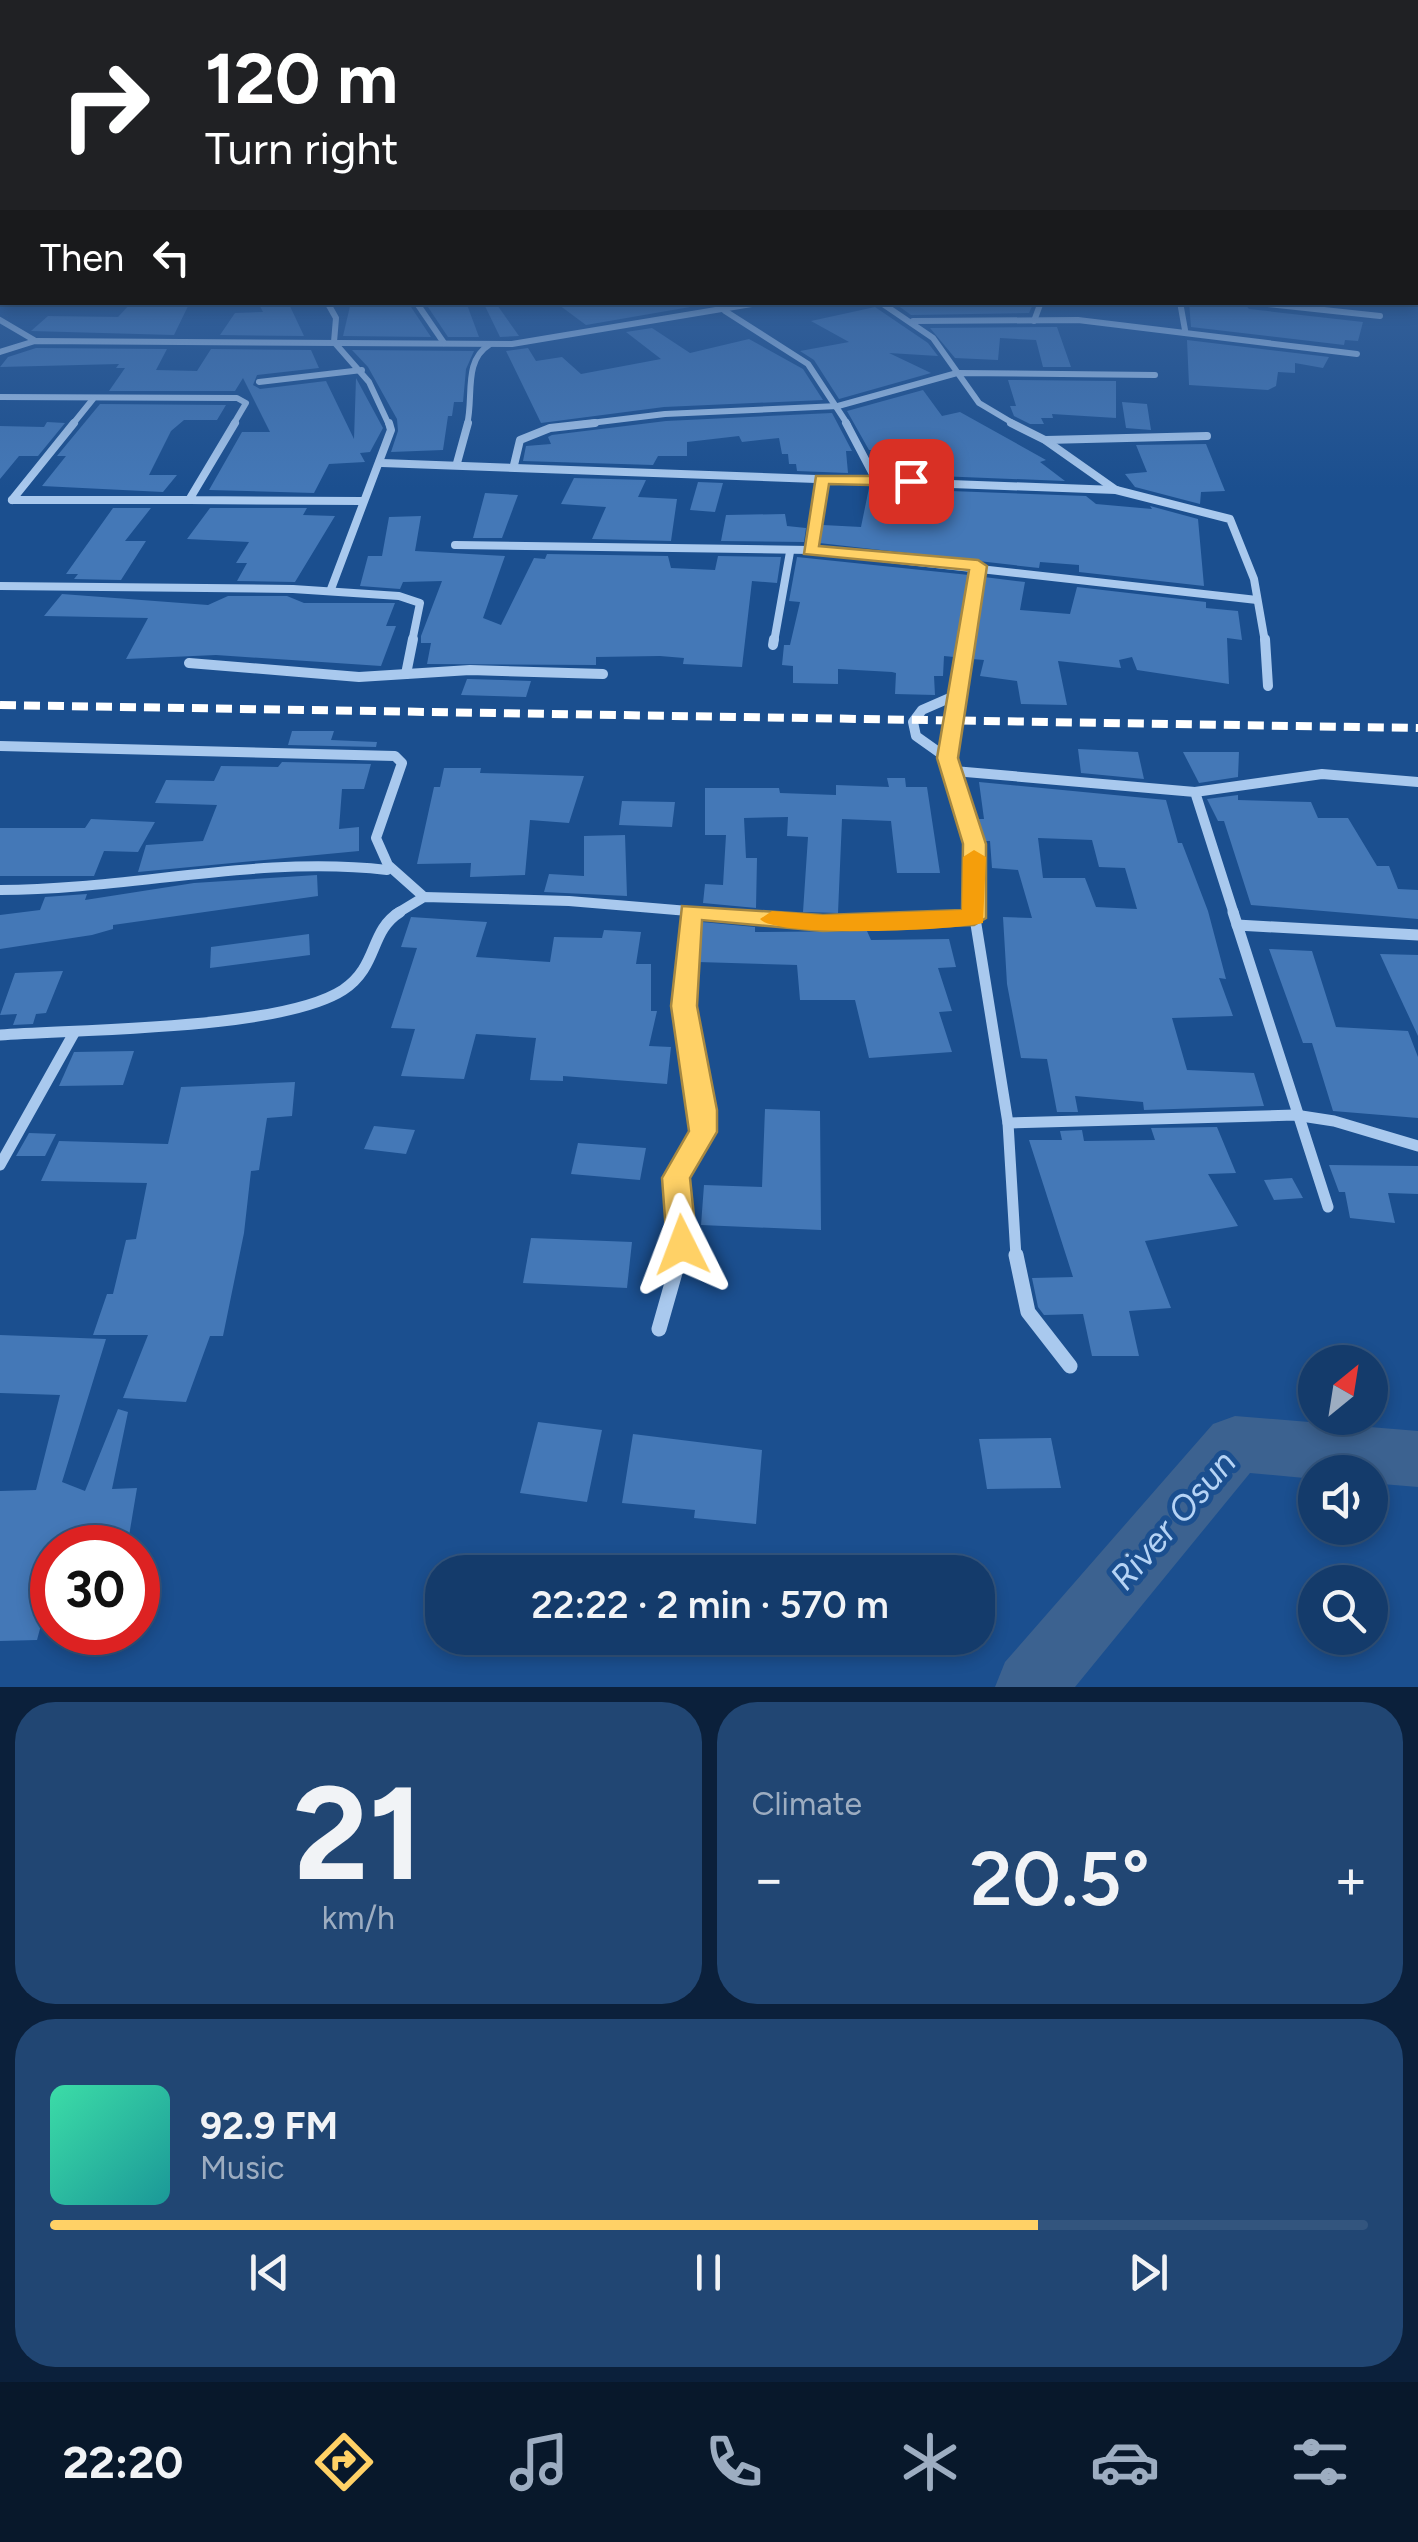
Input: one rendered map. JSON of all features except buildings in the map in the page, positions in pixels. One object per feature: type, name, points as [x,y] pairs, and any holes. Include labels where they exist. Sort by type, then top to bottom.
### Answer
[{"type":"street","points":[[16,330],[35,341]]},
{"type":"street","points":[[331,590],[356,531],[362,502],[382,463],[391,430],[386,410],[362,370],[334,342],[335,330]]},
{"type":"street","points":[[435,330],[444,342]]},
{"type":"street","points":[[0,352],[35,341],[490,344],[535,342],[607,330]]},
{"type":"street","points":[[757,330],[795,353],[838,406],[876,480]]},
{"type":"street","points":[[923,330],[994,414],[1045,440],[1116,490]]},
{"type":"street","points":[[1181,330],[1357,354]]},
{"type":"street","points":[[457,463],[472,406],[472,364],[476,353],[490,344]]},
{"type":"street","points":[[259,382],[362,370]]},
{"type":"street","points":[[514,466],[520,440],[550,428],[665,414],[838,406],[957,373],[1155,375]]},
{"type":"street","points":[[0,397],[244,400],[233,428],[189,500]]},
{"type":"street","points":[[93,400],[12,500],[362,502]]},
{"type":"street","points":[[1045,440],[1207,436]]},
{"type":"street","points":[[382,463],[1116,490],[1230,519],[1249,552],[1267,648],[1268,686]]},
{"type":"street","points":[[810,550],[821,479]]},
{"type":"street","points":[[455,545],[810,550],[1256,600]]},
{"type":"street","points":[[773,645],[790,552]]},
{"type":"street","points":[[947,758],[961,693],[978,566]]},
{"type":"street","points":[[0,586],[331,590],[416,598],[420,604],[406,674]]},
{"type":"street","points":[[190,663],[359,677],[470,670],[603,674]]},
{"type":"street","points":[[961,693],[922,710],[914,722],[916,736],[947,758],[954,771],[974,844],[974,918],[1008,1123],[1017,1273],[1028,1312],[1070,1366]]},
{"type":"street","points":[[0,746],[395,756],[402,763],[379,816],[376,845],[386,870]]},
{"type":"street","points":[[954,771],[1196,792],[1322,774],[1418,782]]},
{"type":"street","points":[[1196,792],[1295,1115],[1328,1207]]},
{"type":"street","points":[[0,890],[46,890],[326,863],[386,870],[424,897],[569,902],[823,923],[974,918]]},
{"type":"street","points":[[0,1035],[74,1032],[312,1007],[346,988],[370,965],[384,922],[424,897]]},
{"type":"street","points":[[659,1330],[675,1285],[682,1245],[676,1178],[703,1132],[703,1110],[684,1006],[690,912]]},
{"type":"street","points":[[1237,924],[1418,935]]},
{"type":"street","points":[[0,1164],[74,1032]]},
{"type":"street","points":[[1008,1123],[1295,1115],[1334,1121],[1418,1146]]},
{"type":"waterway","name":"River Osun","points":[[1030,1687],[1235,1444],[1418,1459]]},
{"type":"railway","points":[[0,705],[1418,728]]},
{"type":"slow traffic","points":[[772,919],[823,923],[974,918],[974,857]]},
{"type":"route","points":[[682,1245],[676,1178],[703,1132],[703,1110],[684,1006],[684,957],[690,912],[823,923],[974,918],[974,844],[947,758],[961,693],[978,566],[810,550],[821,479],[911,481]]}]
